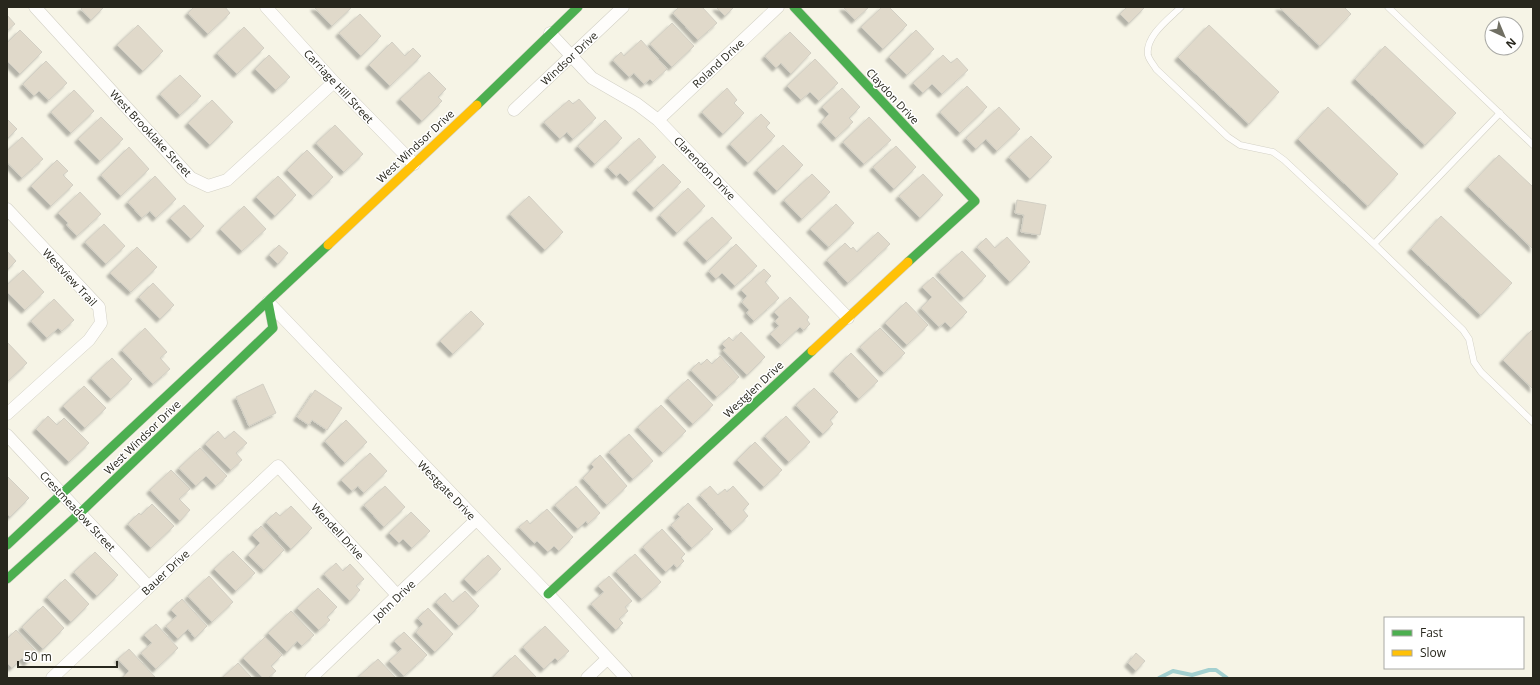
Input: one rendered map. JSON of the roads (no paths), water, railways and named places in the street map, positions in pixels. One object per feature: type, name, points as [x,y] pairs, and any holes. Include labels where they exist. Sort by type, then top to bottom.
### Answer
[{"type":"street","name":"West Brooklake Street","points":[[35,7],[191,178],[208,186],[227,180],[334,82]]},
{"type":"street","name":"Carriage Hill Street","points":[[266,7],[334,82],[414,164]]},
{"type":"street","name":"West Windsor Drive","points":[[7,545],[481,102],[578,7]]},
{"type":"street","name":"Windsor Drive","points":[[514,110],[623,7]]},
{"type":"street","name":"Roland Drive","points":[[658,120],[778,7]]},
{"type":"street","name":"Claydon Drive","points":[[794,7],[975,201]]},
{"type":"street","name":"Clarendon Drive","points":[[550,33],[592,78],[637,104],[658,120],[848,318]]},
{"type":"street","name":"Westglen Drive","points":[[548,594],[975,201]]},
{"type":"street","name":"Westview Trail","points":[[7,209],[99,307],[101,322],[90,340],[7,414]]},
{"type":"street","name":"West Windsor Drive","points":[[7,579],[80,513],[273,328],[268,302]]},
{"type":"street","name":"Westgate Drive","points":[[268,302],[548,594],[626,678]]},
{"type":"street","name":"Crestmeadow Street","points":[[7,435],[149,587]]},
{"type":"street","name":"Bauer Drive","points":[[52,678],[278,466]]},
{"type":"street","name":"Wendell Drive","points":[[278,466],[398,596]]},
{"type":"street","name":"John Drive","points":[[311,678],[476,520]]},
{"type":"street","points":[[587,678],[608,659]]},
{"type":"lane","points":[[1181,7],[1155,33],[1149,45],[1148,56],[1156,69],[1228,137],[1240,145],[1273,152],[1284,160],[1374,244],[1463,330],[1469,339],[1474,362],[1481,372],[1533,422]]},
{"type":"lane","points":[[1388,7],[1533,145]]},
{"type":"lane","points":[[1374,244],[1500,113]]},
{"type":"waterway","points":[[1159,678],[1173,671],[1192,675],[1209,670],[1216,670],[1227,678]]}]
